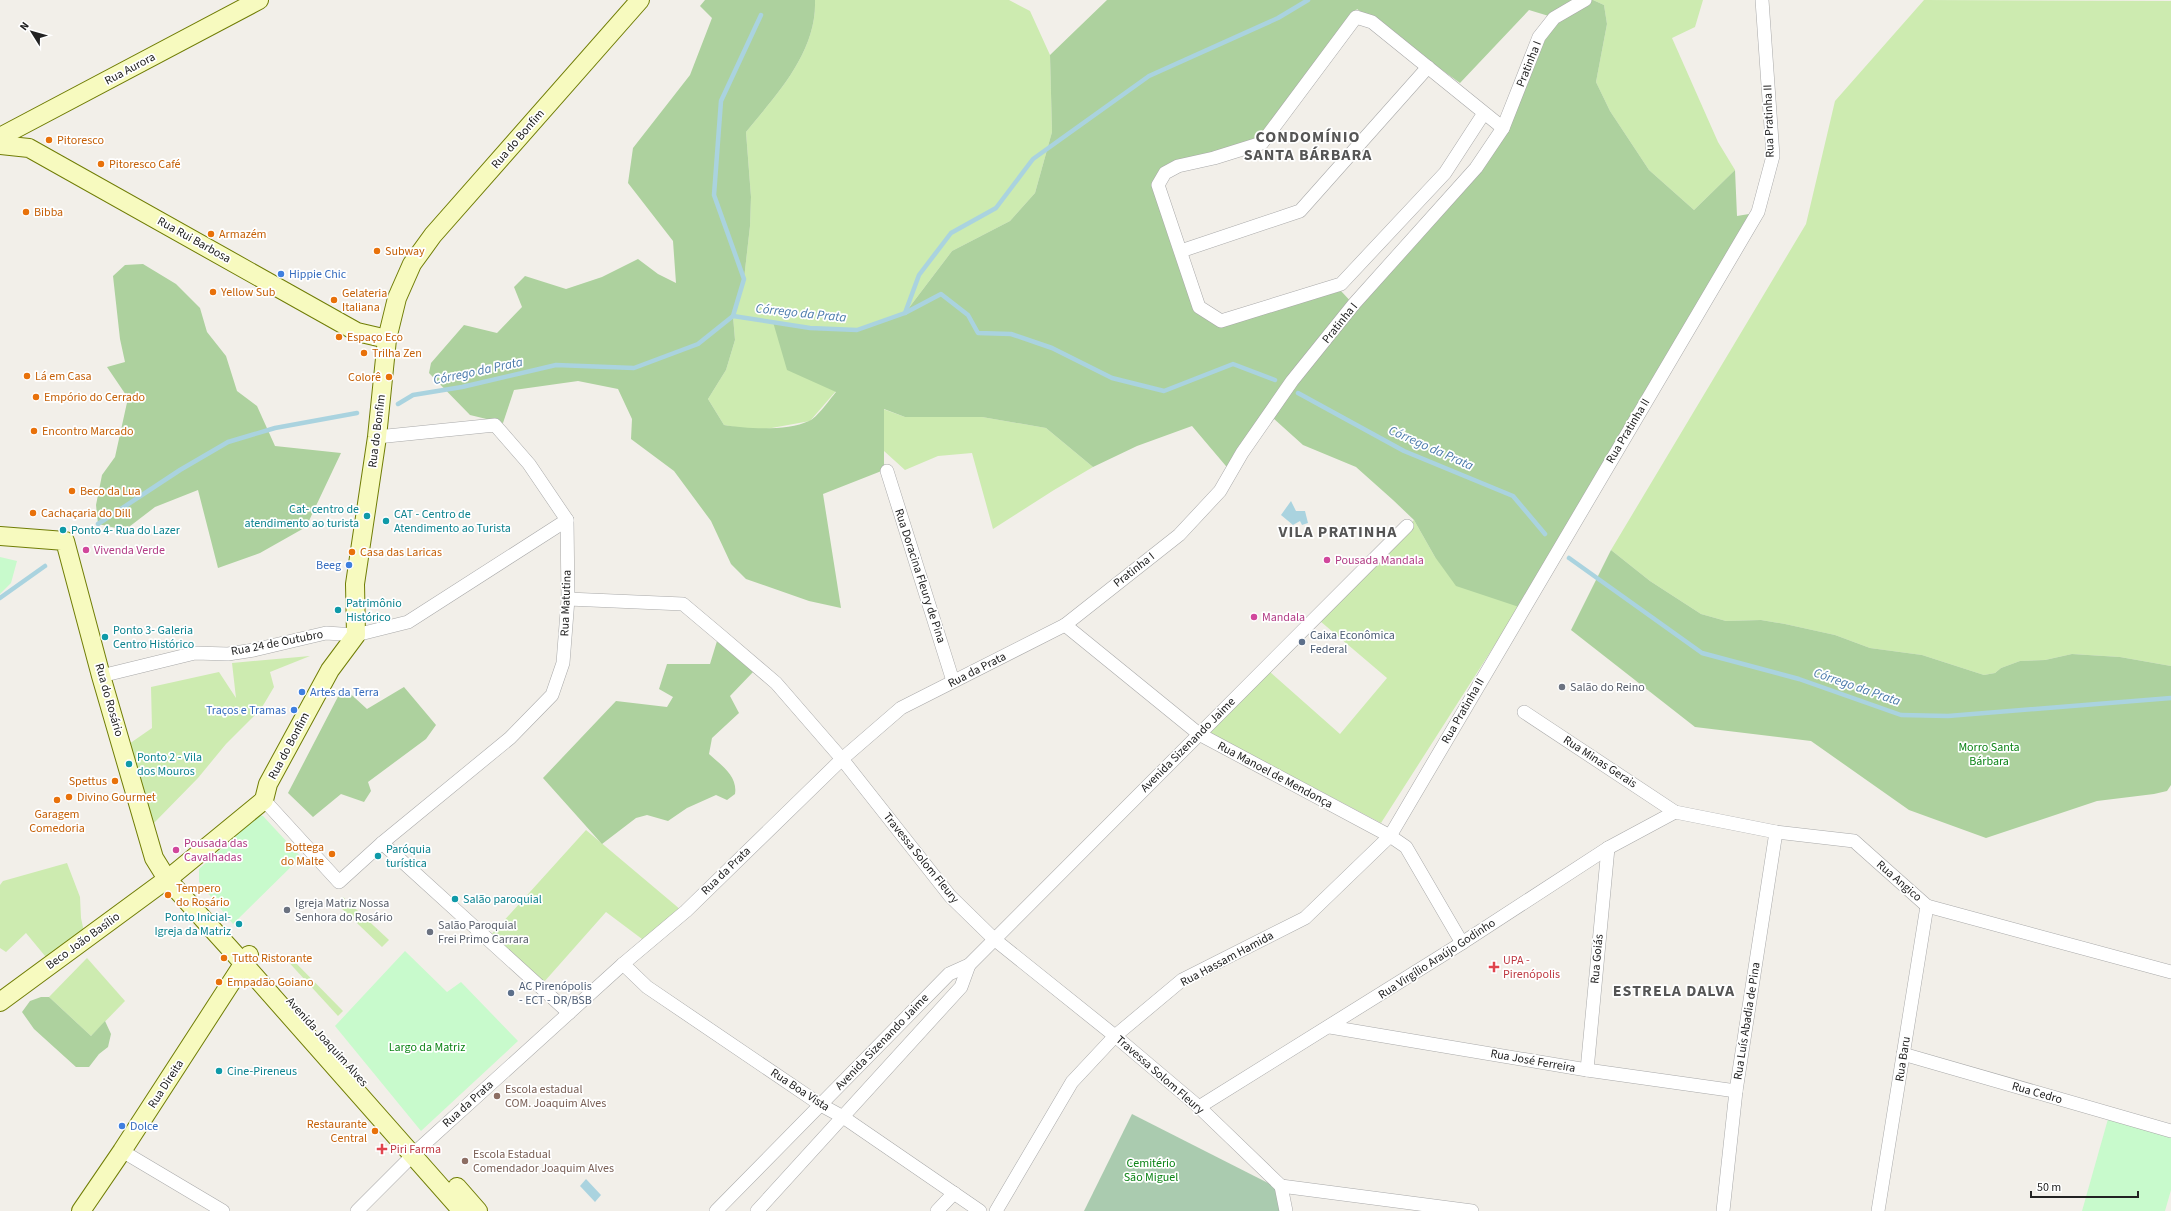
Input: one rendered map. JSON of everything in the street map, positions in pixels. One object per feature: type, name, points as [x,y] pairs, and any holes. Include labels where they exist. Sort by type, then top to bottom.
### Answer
[{"type":"main road","name":"Rua do Bonfim","points":[[264,800],[268,784],[330,670],[356,635],[355,584],[377,437],[387,339],[397,298],[412,264],[433,235],[640,0]]},
{"type":"main road","name":"Rua Aurora","points":[[0,138],[252,2]]},
{"type":"main road","points":[[30,148],[27,138],[29,129],[43,116]]},
{"type":"main road","name":"Rua Rui Barbosa","points":[[0,145],[30,148],[356,332],[387,339]]},
{"type":"main road","name":"Rua do Rosário","points":[[0,536],[65,541],[101,676],[154,858],[170,877]]},
{"type":"main road","points":[[170,877],[264,800]]},
{"type":"main road","name":"Avenida Joaquim Alves","points":[[170,877],[246,959],[417,1151],[478,1211]]},
{"type":"main road","name":"Beco João Basílio","points":[[0,1002],[170,877]]},
{"type":"main road","name":"Rua Direita","points":[[81,1211],[122,1151],[246,959]]},
{"type":"main road","name":"Avenida Joaquim Alves","points":[[417,1151],[462,1211]]},
{"type":"street","name":"Pratinha I","points":[[1065,625],[1179,535],[1220,491],[1242,453],[1292,381],[1354,304],[1476,168],[1503,128],[1539,37],[1554,18],[1585,0]]},
{"type":"street","name":"Rua Pratinha II","points":[[1390,836],[1758,212],[1773,156],[1762,0]]},
{"type":"street","points":[[1484,112],[1445,173],[1342,284],[1222,321],[1199,308],[1158,185],[1165,173],[1178,166],[1214,158],[1262,143],[1356,17],[1372,22],[1484,112],[1503,128]]},
{"type":"street","points":[[1180,251],[1300,211],[1428,67]]},
{"type":"street","points":[[377,437],[495,425],[529,464],[567,520]]},
{"type":"street","name":"Rua Doracina Fleury de Pina","points":[[887,471],[953,682]]},
{"type":"street","name":"Rua Matutina","points":[[264,800],[338,882],[382,843],[510,738],[552,695],[563,663],[568,599],[567,520]]},
{"type":"street","name":"Rua 24 de Outubro","points":[[101,676],[195,653],[228,654],[254,650],[326,633],[356,635],[408,622],[567,520]]},
{"type":"street","name":"Avenida Sizenando Jaime","points":[[716,1211],[948,974],[969,965],[1407,526]]},
{"type":"street","name":"Travessa Solom Fleury","points":[[568,599],[683,604],[758,666],[842,759],[950,896],[994,940],[1115,1036],[1199,1107],[1281,1186]]},
{"type":"street","name":"Rua Manoel de Mendonça","points":[[1065,625],[1198,734],[1390,836],[1406,847],[1462,943]]},
{"type":"street","name":"Rua da Prata","points":[[357,1211],[417,1151],[623,964],[686,911],[842,759],[901,708],[1065,625]]},
{"type":"street","name":"Rua Minas Gerais","points":[[1524,712],[1675,812]]},
{"type":"street","name":"Rua Angico","points":[[1675,812],[1776,832],[1854,841],[1927,906],[2171,972]]},
{"type":"street","name":"Rua Virgílio Araújo Godinho","points":[[1199,1107],[1462,943],[1608,848],[1675,812]]},
{"type":"street","name":"Rua Luís Abadia de Pina","points":[[1723,1211],[1736,1091],[1776,832]]},
{"type":"street","name":"Rua Hassam Hamida","points":[[996,1211],[1072,1082],[1115,1036],[1182,980],[1305,918],[1390,836]]},
{"type":"street","points":[[382,843],[569,1013]]},
{"type":"street","name":"Rua Goiás","points":[[1587,1070],[1608,848]]},
{"type":"street","name":"Rua Baru","points":[[1878,1211],[1927,906]]},
{"type":"street","name":"Rua Boa Vista","points":[[623,964],[646,987],[821,1105],[843,1117],[980,1211]]},
{"type":"street","name":"Avenida Sizenando Jaime","points":[[757,1211],[961,987],[969,965]]},
{"type":"street","name":"Rua José Ferreira","points":[[1330,1026],[1587,1070],[1736,1091]]},
{"type":"street","name":"Rua Cedro","points":[[1904,1054],[2171,1131]]},
{"type":"street","points":[[122,1151],[223,1211]]},
{"type":"street","points":[[1286,1211],[1281,1186],[1472,1211]]},
{"type":"street","points":[[937,1211],[954,1193]]},
{"type":"green space","points":[[705,0],[815,0],[814,19],[802,55],[782,87],[746,132],[751,197],[750,226],[744,279],[733,316],[735,340],[726,370],[708,399],[724,425],[779,428],[800,424],[809,421],[816,416],[836,392],[787,370],[773,322],[810,328],[857,330],[905,313],[952,251],[1010,221],[1035,193],[1052,132],[1050,55],[1107,0],[1593,0],[1604,5],[1607,24],[1596,82],[1610,111],[1649,170],[1694,210],[1735,170],[1737,216],[1755,213],[1519,607],[1456,586],[1435,557],[1414,520],[1393,500],[1356,467],[1303,445],[1273,418],[1231,472],[1192,426],[1137,446],[1093,467],[1046,428],[982,417],[905,417],[884,409],[884,470],[823,494],[841,608],[809,601],[746,579],[731,564],[711,521],[674,471],[631,439],[632,419],[618,389],[578,381],[514,390],[503,423],[470,415],[429,373],[431,363],[464,325],[497,333],[522,307],[514,287],[525,276],[566,289],[602,277],[638,259],[658,274],[676,283],[673,241],[628,183],[633,148],[690,75],[712,18],[700,6]],"holes":[[[1357,9],[1460,83],[1529,10],[1552,17],[1476,168],[1355,306],[1341,291],[1222,324],[1195,309],[1156,183],[1210,155],[1262,139]]]},
{"type":"green space","points":[[815,0],[1009,0],[1030,11],[1050,55],[1052,132],[1035,193],[1010,221],[952,251],[905,313],[857,330],[810,328],[773,322],[836,391],[810,421],[755,431],[724,425],[708,399],[726,370],[735,340],[733,316],[744,279],[750,226],[751,197],[746,132],[782,87],[802,55],[814,19]]},
{"type":"green space","points":[[1593,0],[1703,0],[1695,27],[1672,38],[1718,142],[1735,170],[1694,210],[1649,170],[1610,111],[1596,82],[1607,24],[1604,5]]},
{"type":"green space","points":[[1924,0],[2171,1],[2171,666],[2120,657],[2072,654],[2045,660],[2020,661],[2001,668],[1995,673],[1984,675],[1922,655],[1870,648],[1835,635],[1785,624],[1761,620],[1726,621],[1701,614],[1650,581],[1611,550],[1806,224],[1835,101]]},
{"type":"green space","points":[[143,264],[176,284],[200,308],[207,332],[226,356],[237,391],[257,406],[275,446],[341,453],[306,527],[260,553],[218,568],[198,490],[155,507],[125,530],[98,524],[96,505],[102,475],[115,457],[128,398],[107,367],[125,362],[120,339],[113,276],[125,265]]},
{"type":"green space","points":[[883,409],[905,417],[982,417],[1046,428],[1093,467],[993,529],[972,453],[938,456],[905,470],[884,451]]},
{"type":"green space","points":[[1414,520],[1435,557],[1519,607],[1381,823],[1206,731],[1269,671],[1340,734],[1387,678],[1320,621]]},
{"type":"green space","name":"Morro Santa Bárbara","points":[[1611,550],[1650,581],[1701,614],[1726,621],[1761,620],[1785,624],[1835,635],[1870,648],[1922,655],[1984,675],[1995,673],[2001,668],[2020,661],[2045,660],[2072,654],[2120,657],[2171,666],[2171,785],[2167,791],[2154,794],[2097,801],[1986,838],[1909,810],[1811,741],[1695,727],[1571,630]]},
{"type":"green space","points":[[0,557],[17,561],[11,583],[0,594]]},
{"type":"green space","points":[[717,641],[754,671],[730,696],[739,713],[712,738],[709,754],[728,771],[734,782],[735,794],[727,800],[716,795],[687,808],[668,821],[647,815],[636,818],[602,844],[543,778],[616,701],[667,707],[673,697],[659,689],[667,664],[710,664]]},
{"type":"green space","points":[[310,656],[270,672],[274,687],[261,709],[226,744],[198,778],[153,824],[129,744],[152,728],[151,687],[219,672],[236,698],[232,663]]},
{"type":"green space","points":[[343,687],[367,709],[404,687],[436,725],[426,739],[368,782],[371,791],[364,802],[341,794],[313,817],[288,793]]},
{"type":"green space","points":[[259,815],[263,816],[301,857],[233,924],[199,882],[199,869]]},
{"type":"green space","points":[[586,830],[681,910],[646,942],[606,912],[544,982],[490,936]]},
{"type":"green space","points":[[67,863],[80,897],[81,918],[84,932],[50,962],[26,933],[6,952],[0,948],[0,885],[3,881]]},
{"type":"green space","points":[[343,897],[389,940],[382,947],[336,903]]},
{"type":"green space","name":"Largo da Matriz","points":[[405,951],[447,992],[461,982],[518,1041],[421,1131],[335,1026]]},
{"type":"green space","points":[[287,954],[343,1011],[338,1016],[284,957]]},
{"type":"green space","points":[[87,958],[125,1001],[91,1036],[49,997]]},
{"type":"green space","points":[[41,997],[49,997],[91,1036],[105,1021],[111,1034],[108,1047],[99,1054],[89,1067],[76,1067],[34,1029],[22,1012],[30,1001]]},
{"type":"green space","name":"Cemitério São Miguel","points":[[1132,1114],[1276,1187],[1280,1211],[1084,1211]]},
{"type":"green space","points":[[2108,1119],[2171,1136],[2171,1190],[2165,1211],[2082,1211]]},
{"type":"water","points":[[1291,501],[1296,511],[1305,511],[1308,523],[1302,525],[1300,521],[1293,525],[1281,515]]},
{"type":"water","points":[[586,1179],[601,1195],[595,1202],[580,1186]]},
{"type":"waterway","points":[[905,313],[919,275],[951,233],[996,208],[1033,159],[1149,76],[1278,18],[1308,0]]},
{"type":"waterway","points":[[733,316],[744,279],[714,195],[721,101],[761,15]]},
{"type":"waterway","name":"Córrego da Prata","points":[[398,404],[413,395],[462,387],[556,365],[634,368],[698,344],[733,316],[810,328],[857,330],[905,313],[941,294],[968,315],[978,333],[1011,334],[1052,348],[1112,378],[1164,391],[1233,364],[1275,380]]},
{"type":"waterway","name":"Córrego da Prata","points":[[1298,393],[1404,451],[1513,496],[1545,534]]},
{"type":"waterway","name":"Córrego da Prata","points":[[98,524],[180,470],[228,442],[275,428],[357,413]]},
{"type":"waterway","name":"Córrego da Prata","points":[[1569,558],[1702,653],[1799,679],[1901,715],[1948,716],[2171,698]]},
{"type":"waterway","name":"Córrego da Prata","points":[[0,598],[45,566]]},
{"type":"place","name":"Pitoresco","points":[[49,140]]},
{"type":"place","name":"Pitoresco Café","points":[[101,164]]},
{"type":"place","name":"Bibba","points":[[26,212]]},
{"type":"place","name":"Armazém","points":[[211,234]]},
{"type":"place","name":"Subway","points":[[377,251]]},
{"type":"place","name":"Hippie Chic","points":[[281,274]]},
{"type":"place","name":"Yellow Sub","points":[[213,292]]},
{"type":"place","name":"Gelateria Italiana","points":[[334,300]]},
{"type":"place","name":"Espaço Eco","points":[[339,337]]},
{"type":"place","name":"Trilha Zen","points":[[364,353]]},
{"type":"place","name":"Lá em Casa","points":[[27,376]]},
{"type":"place","name":"Colorê","points":[[389,377]]},
{"type":"place","name":"Empório do Cerrado","points":[[36,397]]},
{"type":"place","name":"Encontro Marcado","points":[[34,431]]},
{"type":"place","name":"Beco da Lua","points":[[72,491]]},
{"type":"place","name":"Cachaçaria do Dill","points":[[33,513]]},
{"type":"place","name":"Cat- centro de atendimento ao turista","points":[[367,516]]},
{"type":"place","name":"CAT - Centro de Atendimento ao Turista","points":[[386,521]]},
{"type":"place","name":"Ponto 4- Rua do Lazer","points":[[63,530]]},
{"type":"place","name":"Vivenda Verde","points":[[86,550]]},
{"type":"place","name":"Casa das Laricas","points":[[352,552]]},
{"type":"place","name":"Pousada Mandala","points":[[1327,560]]},
{"type":"place","name":"Beeg","points":[[349,565]]},
{"type":"place","name":"Patrimônio Histórico","points":[[338,610]]},
{"type":"place","name":"Mandala","points":[[1254,617]]},
{"type":"place","name":"Ponto 3- Galeria Centro Histórico","points":[[105,637]]},
{"type":"place","name":"Caixa Econômica Federal","points":[[1302,642]]},
{"type":"place","name":"Salão do Reino","points":[[1562,687]]},
{"type":"place","name":"Artes da Terra","points":[[302,692]]},
{"type":"place","name":"Traços e Tramas","points":[[294,710]]},
{"type":"place","name":"Ponto 2 - Vila dos Mouros","points":[[129,764]]},
{"type":"place","name":"Spettus","points":[[115,781]]},
{"type":"place","name":"Divino Gourmet","points":[[69,797]]},
{"type":"place","name":"Garagem Comedoria","points":[[57,800]]},
{"type":"place","name":"Pousada das Cavalhadas","points":[[176,850]]},
{"type":"place","name":"Bottega do Malte","points":[[332,854]]},
{"type":"place","name":"Paróquia turística","points":[[378,856]]},
{"type":"place","name":"Tempero do Rosário","points":[[168,895]]},
{"type":"place","name":"Salão paroquial","points":[[455,899]]},
{"type":"place","name":"Igreja Matriz Nossa Senhora do Rosário","points":[[287,910]]},
{"type":"place","name":"Ponto Inicial- Igreja da Matriz","points":[[239,924]]},
{"type":"place","name":"Salão Paroquial Frei Primo Carrara","points":[[430,932]]},
{"type":"place","name":"Tutto Ristorante","points":[[224,958]]},
{"type":"place","name":"UPA - Pirenópolis","points":[[1494,967]]},
{"type":"place","name":"Empadão Goiano","points":[[219,982]]},
{"type":"place","name":"AC Pirenópolis - ECT - DR/BSB","points":[[511,993]]},
{"type":"place","name":"Cine-Pireneus","points":[[219,1071]]},
{"type":"place","name":"Escola estadual COM. Joaquim Alves","points":[[497,1096]]},
{"type":"place","name":"Dolce","points":[[122,1126]]},
{"type":"place","name":"Restaurante Central","points":[[375,1131]]},
{"type":"place","name":"Piri Farma","points":[[382,1149]]},
{"type":"place","name":"Escola Estadual Comendador Joaquim Alves","points":[[465,1161]]},
{"type":"district","name":"CONDOMÍNIO SANTA BÁRBARA","points":[[1308,146]]},
{"type":"district","name":"VILA PRATINHA","points":[[1338,532]]},
{"type":"district","name":"ESTRELA DALVA","points":[[1674,991]]}]
